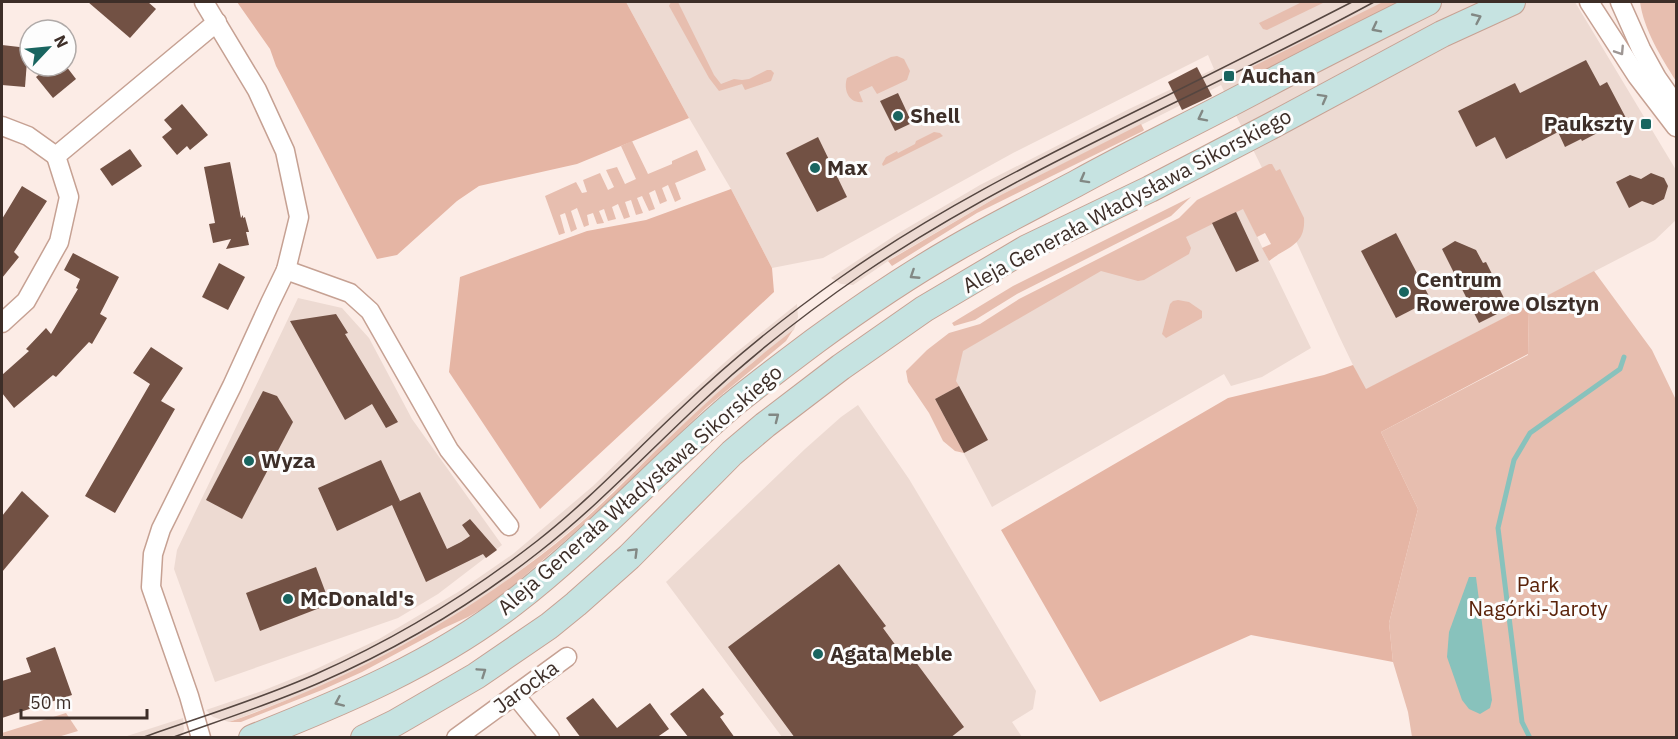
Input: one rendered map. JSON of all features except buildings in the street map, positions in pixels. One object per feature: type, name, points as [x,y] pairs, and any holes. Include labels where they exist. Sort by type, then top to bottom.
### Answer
[{"type":"main road","name":"Aleja Generała Władysława Sikorskiego","points":[[252,738],[311,715],[392,677],[450,645],[510,606],[558,565],[731,406],[816,340],[947,253],[1290,70],[1428,2]]},
{"type":"main road","name":"Aleja Generała Władysława Sikorskiego","points":[[364,738],[395,723],[476,676],[549,626],[629,557],[732,453],[765,425],[841,367],[924,309],[1028,248],[1140,194],[1442,34],[1512,2]]},
{"type":"street","points":[[201,738],[189,696],[151,587],[153,554],[161,529],[286,270],[299,217],[285,151],[257,90],[204,2]]},
{"type":"street","points":[[1589,2],[1636,76],[1677,127]]},
{"type":"street","points":[[1620,2],[1657,78],[1677,105]]},
{"type":"street","points":[[56,156],[218,22]]},
{"type":"street","points":[[2,126],[28,136],[56,156],[69,197],[59,242],[26,301],[2,323]]},
{"type":"street","points":[[286,270],[350,293],[370,311],[449,450],[509,526]]},
{"type":"street","name":"Jarocka","points":[[456,738],[567,657]]},
{"type":"street","points":[[514,694],[550,738]]},
{"type":"shaded area","points":[[237,2],[626,2],[689,118],[577,164],[479,186],[457,201],[397,255],[377,259],[276,66],[270,49]]},
{"type":"shaded area","points":[[626,2],[1575,2],[1676,170],[1676,220],[1655,240],[1365,390],[1271,186],[1221,85],[997,197],[894,257],[853,285],[841,284],[831,278],[897,234],[980,185],[1129,109],[1214,69],[1208,55],[1013,153],[823,258],[772,268],[731,189],[689,118]]},
{"type":"shaded area","points":[[731,189],[772,268],[774,292],[540,509],[449,372],[460,277],[587,231],[646,220]]},
{"type":"shaded area","points":[[1236,193],[1311,348],[1262,377],[1231,386],[1224,374],[992,507],[935,399],[962,343]]},
{"type":"shaded area","points":[[298,298],[342,308],[369,338],[412,419],[502,545],[438,594],[398,618],[215,682],[174,569],[177,550]]},
{"type":"shaded area","points":[[797,304],[798,317],[794,330],[753,362],[692,416],[582,521],[497,588],[424,635],[310,691],[229,722],[213,717],[206,710],[314,670],[379,639],[458,592],[513,554],[593,486],[664,417],[733,355]]},
{"type":"shaded area","points":[[1529,305],[1528,354],[1381,432],[1418,509],[1389,623],[1393,662],[1251,635],[1100,702],[1001,530],[1228,398],[1324,375],[1353,365],[1366,389]]},
{"type":"shaded area","points":[[858,405],[909,479],[1036,691],[1033,709],[1012,722],[1022,737],[782,737],[666,582],[805,449]]},
{"type":"shaded area","points":[[183,718],[184,730],[181,737],[124,737]]},
{"type":"green space","points":[[671,2],[678,2],[714,75],[721,84],[734,79],[749,79],[767,70],[774,73],[771,81],[745,90],[742,84],[719,91],[709,78],[669,6]]},
{"type":"green space","points":[[1302,2],[1325,2],[1267,30],[1263,29],[1259,23]]},
{"type":"green space","points":[[1383,2],[1402,2],[1251,75],[1248,69]]},
{"type":"green space","points":[[1640,2],[1676,2],[1676,81],[1649,33]]},
{"type":"green space","points":[[897,56],[904,59],[910,71],[907,80],[877,94],[872,86],[859,92],[863,102],[854,101],[848,95],[847,78]]},
{"type":"green space","points":[[1141,124],[1143,131],[977,213],[892,266],[888,261],[997,197]]},
{"type":"green space","points":[[934,132],[943,136],[883,166],[886,157],[897,151],[898,153]]},
{"type":"green space","points":[[632,141],[648,174],[697,150],[706,170],[675,183],[681,199],[675,202],[668,185],[662,188],[667,201],[660,204],[655,190],[649,193],[655,209],[649,211],[642,196],[637,198],[643,213],[636,215],[631,200],[625,202],[630,217],[624,219],[618,204],[612,207],[616,219],[608,221],[604,209],[599,211],[604,223],[597,224],[593,213],[587,215],[589,225],[584,227],[577,208],[571,211],[577,229],[571,232],[565,213],[560,215],[565,233],[559,235],[545,196],[576,182],[582,193],[587,192],[583,180],[600,173],[608,190],[614,187],[606,170],[617,167],[625,184],[636,179],[621,146]]},
{"type":"green space","points":[[1272,164],[1276,171],[1280,169],[1304,218],[1302,235],[1294,245],[1269,261],[1262,248],[1271,244],[1265,233],[1257,237],[1243,209],[1186,237],[1191,248],[1189,254],[1144,280],[1138,281],[1101,271],[963,351],[956,381],[959,386],[935,399],[964,453],[955,451],[943,441],[929,413],[908,382],[906,371],[927,350],[949,333],[980,324],[1019,299],[1179,218],[1197,200]]},
{"type":"green space","points":[[1191,197],[1171,216],[1017,294],[975,320],[954,326],[952,323],[1013,286]]},
{"type":"green space","name":"Park Nagórki-Jaroty","points":[[1594,271],[1652,350],[1676,400],[1676,737],[1412,737],[1408,712],[1393,662],[1389,623],[1418,509],[1381,432],[1528,355],[1529,305]]},
{"type":"green space","points":[[1178,300],[1189,302],[1202,311],[1202,318],[1166,338],[1162,334],[1170,304]]},
{"type":"green space","points":[[793,330],[786,341],[707,407],[566,540],[487,606],[362,672],[322,690],[241,722],[229,722],[321,686],[365,665],[409,642],[492,591],[584,520],[715,395]]},
{"type":"green space","points":[[66,713],[78,731],[58,737],[2,737],[2,733]]},
{"type":"water","points":[[1469,577],[1476,577],[1492,700],[1490,708],[1480,714],[1469,709],[1462,700],[1447,657],[1449,632]]},
{"type":"waterway","points":[[1530,738],[1522,722],[1498,528],[1514,460],[1530,433],[1620,369],[1624,357]]},
{"type":"tram line","points":[[141,738],[295,683],[374,646],[431,614],[485,579],[556,526],[738,357],[799,308],[876,253],[948,209],[1021,169],[1352,2]]},
{"type":"tram line","points":[[171,738],[319,683],[377,656],[461,608],[560,535],[740,368],[864,273],[987,198],[1374,2]]},
{"type":"place","name":"Auchan","points":[[1229,76]]},
{"type":"place","name":"Shell","points":[[898,116]]},
{"type":"place","name":"Paukszty","points":[[1646,124]]},
{"type":"place","name":"Max","points":[[815,168]]},
{"type":"place","name":"Centrum Rowerowe Olsztyn","points":[[1404,292]]},
{"type":"place","name":"Wyza","points":[[249,461]]},
{"type":"place","name":"McDonald's","points":[[288,599]]},
{"type":"place","name":"Agata Meble","points":[[818,654]]}]
